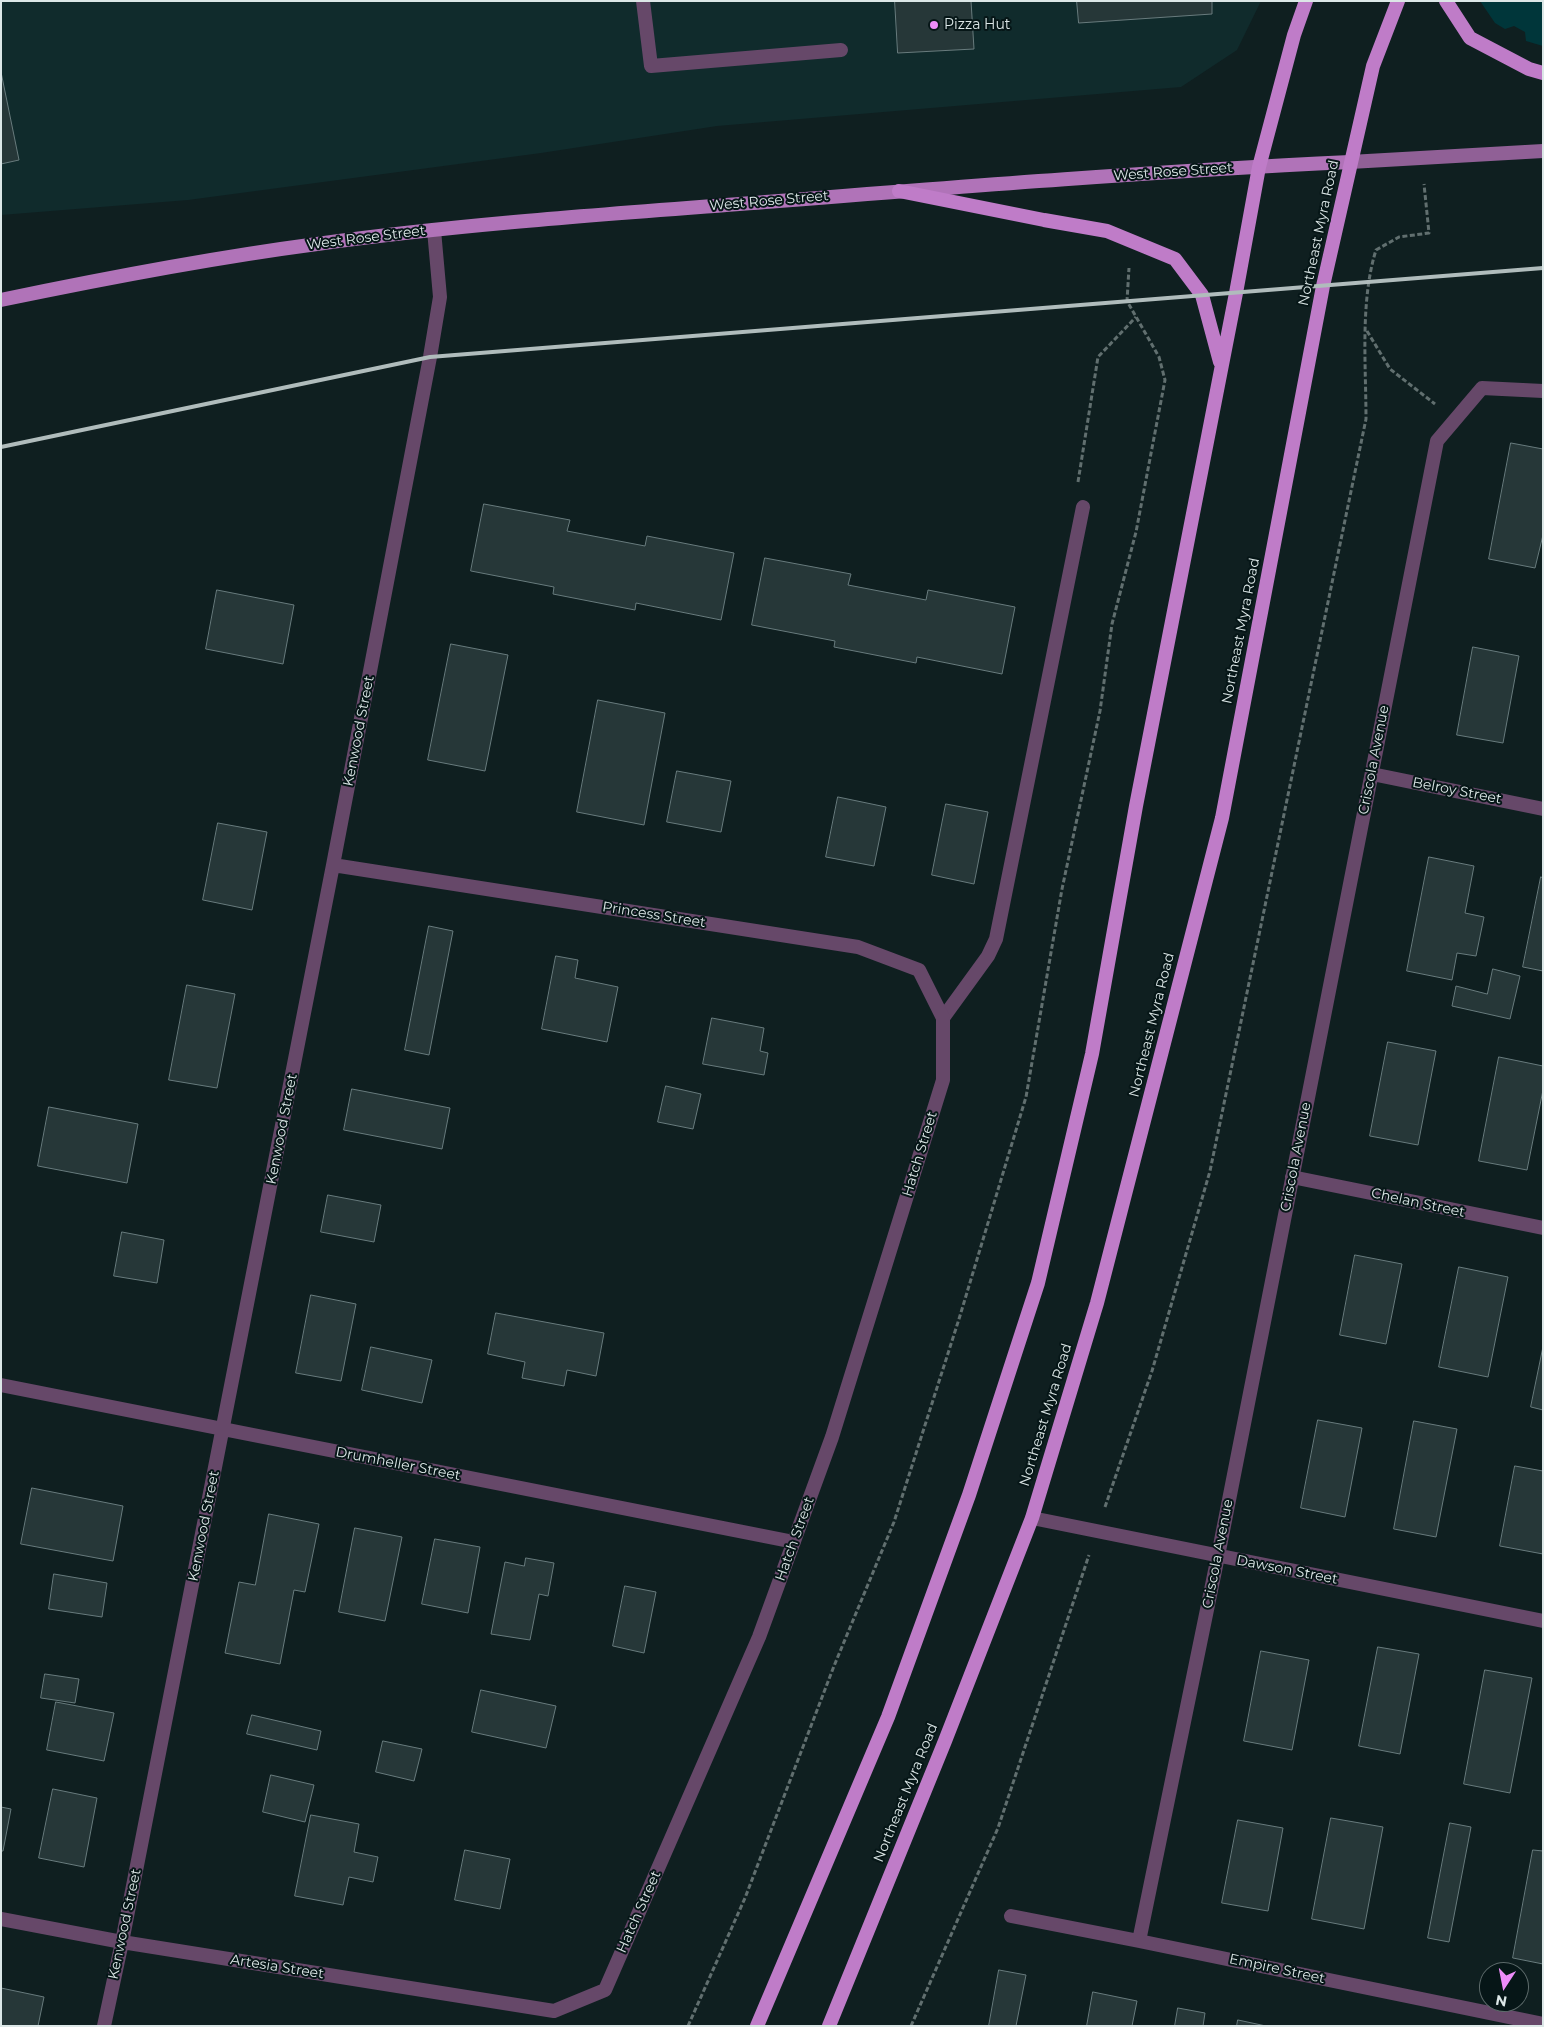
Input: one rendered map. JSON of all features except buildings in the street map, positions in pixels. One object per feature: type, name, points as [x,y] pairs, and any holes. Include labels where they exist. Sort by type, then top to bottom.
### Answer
[{"type":"highway","points":[[757,2026],[888,1717],[969,1495],[1038,1283],[1092,1054],[1136,806],[1258,166],[1294,35],[1306,1]]},
{"type":"highway","name":"Northeast Myra Road","points":[[829,2026],[945,1741],[1032,1518],[1097,1303],[1222,818],[1323,286],[1373,66],[1398,1]]},
{"type":"highway","points":[[1446,1],[1470,38],[1529,69],[1543,73]]},
{"type":"highway","points":[[899,191],[1107,231],[1174,259],[1202,295],[1221,366]]},
{"type":"main road","name":"West Rose Street","points":[[1,300],[202,261],[434,230],[899,191],[1258,166],[1543,151]]},
{"type":"street","points":[[644,1],[651,66],[841,50]]},
{"type":"street","name":"Kenwood Street","points":[[104,2026],[334,865],[440,298],[434,230]]},
{"type":"street","name":"Criscola Avenue","points":[[1139,1941],[1218,1556],[1437,442],[1482,388],[1543,392]]},
{"type":"street","points":[[942,1018],[988,956],[996,939],[1083,507]]},
{"type":"street","name":"Belroy Street","points":[[1372,774],[1543,809]]},
{"type":"street","name":"Princess Street","points":[[334,865],[858,946],[919,970],[942,1018]]},
{"type":"street","name":"Hatch Street","points":[[554,2011],[605,1990],[759,1637],[832,1437],[943,1080],[942,1018]]},
{"type":"street","name":"Chelan Street","points":[[1292,1177],[1543,1228]]},
{"type":"street","name":"Drumheller Street","points":[[1,1385],[794,1542]]},
{"type":"street","name":"Dawson Street","points":[[1032,1518],[1543,1621]]},
{"type":"street","name":"Empire Street","points":[[1011,1916],[1543,2024]]},
{"type":"street","name":"Artesia Street","points":[[1,1919],[122,1942],[554,2011]]},
{"type":"path","points":[[911,2026],[998,1828],[1152,1371],[1210,1170],[1366,419],[1366,330],[1370,270],[1376,250],[1399,236],[1429,233],[1421,158]]},
{"type":"path","points":[[688,2026],[745,1898],[834,1666],[894,1522],[959,1319],[1026,1097],[1062,889],[1100,711],[1112,624],[1136,532],[1165,380],[1158,357],[1127,301],[1130,240]]},
{"type":"path","points":[[1083,507],[1075,499],[1098,356],[1136,317]]},
{"type":"path","points":[[1366,330],[1390,369],[1456,420]]},
{"type":"shaded area","points":[[1,1],[1261,1],[1237,50],[1181,87],[717,126],[541,153],[188,200],[1,215]]},
{"type":"shaded area","points":[[1480,1],[1543,1],[1543,46],[1526,41],[1525,32],[1514,26],[1505,29],[1495,23]]},
{"type":"railway","points":[[1,447],[430,357],[1543,268]]},
{"type":"place","name":"Pizza Hut","points":[[934,25]]}]
